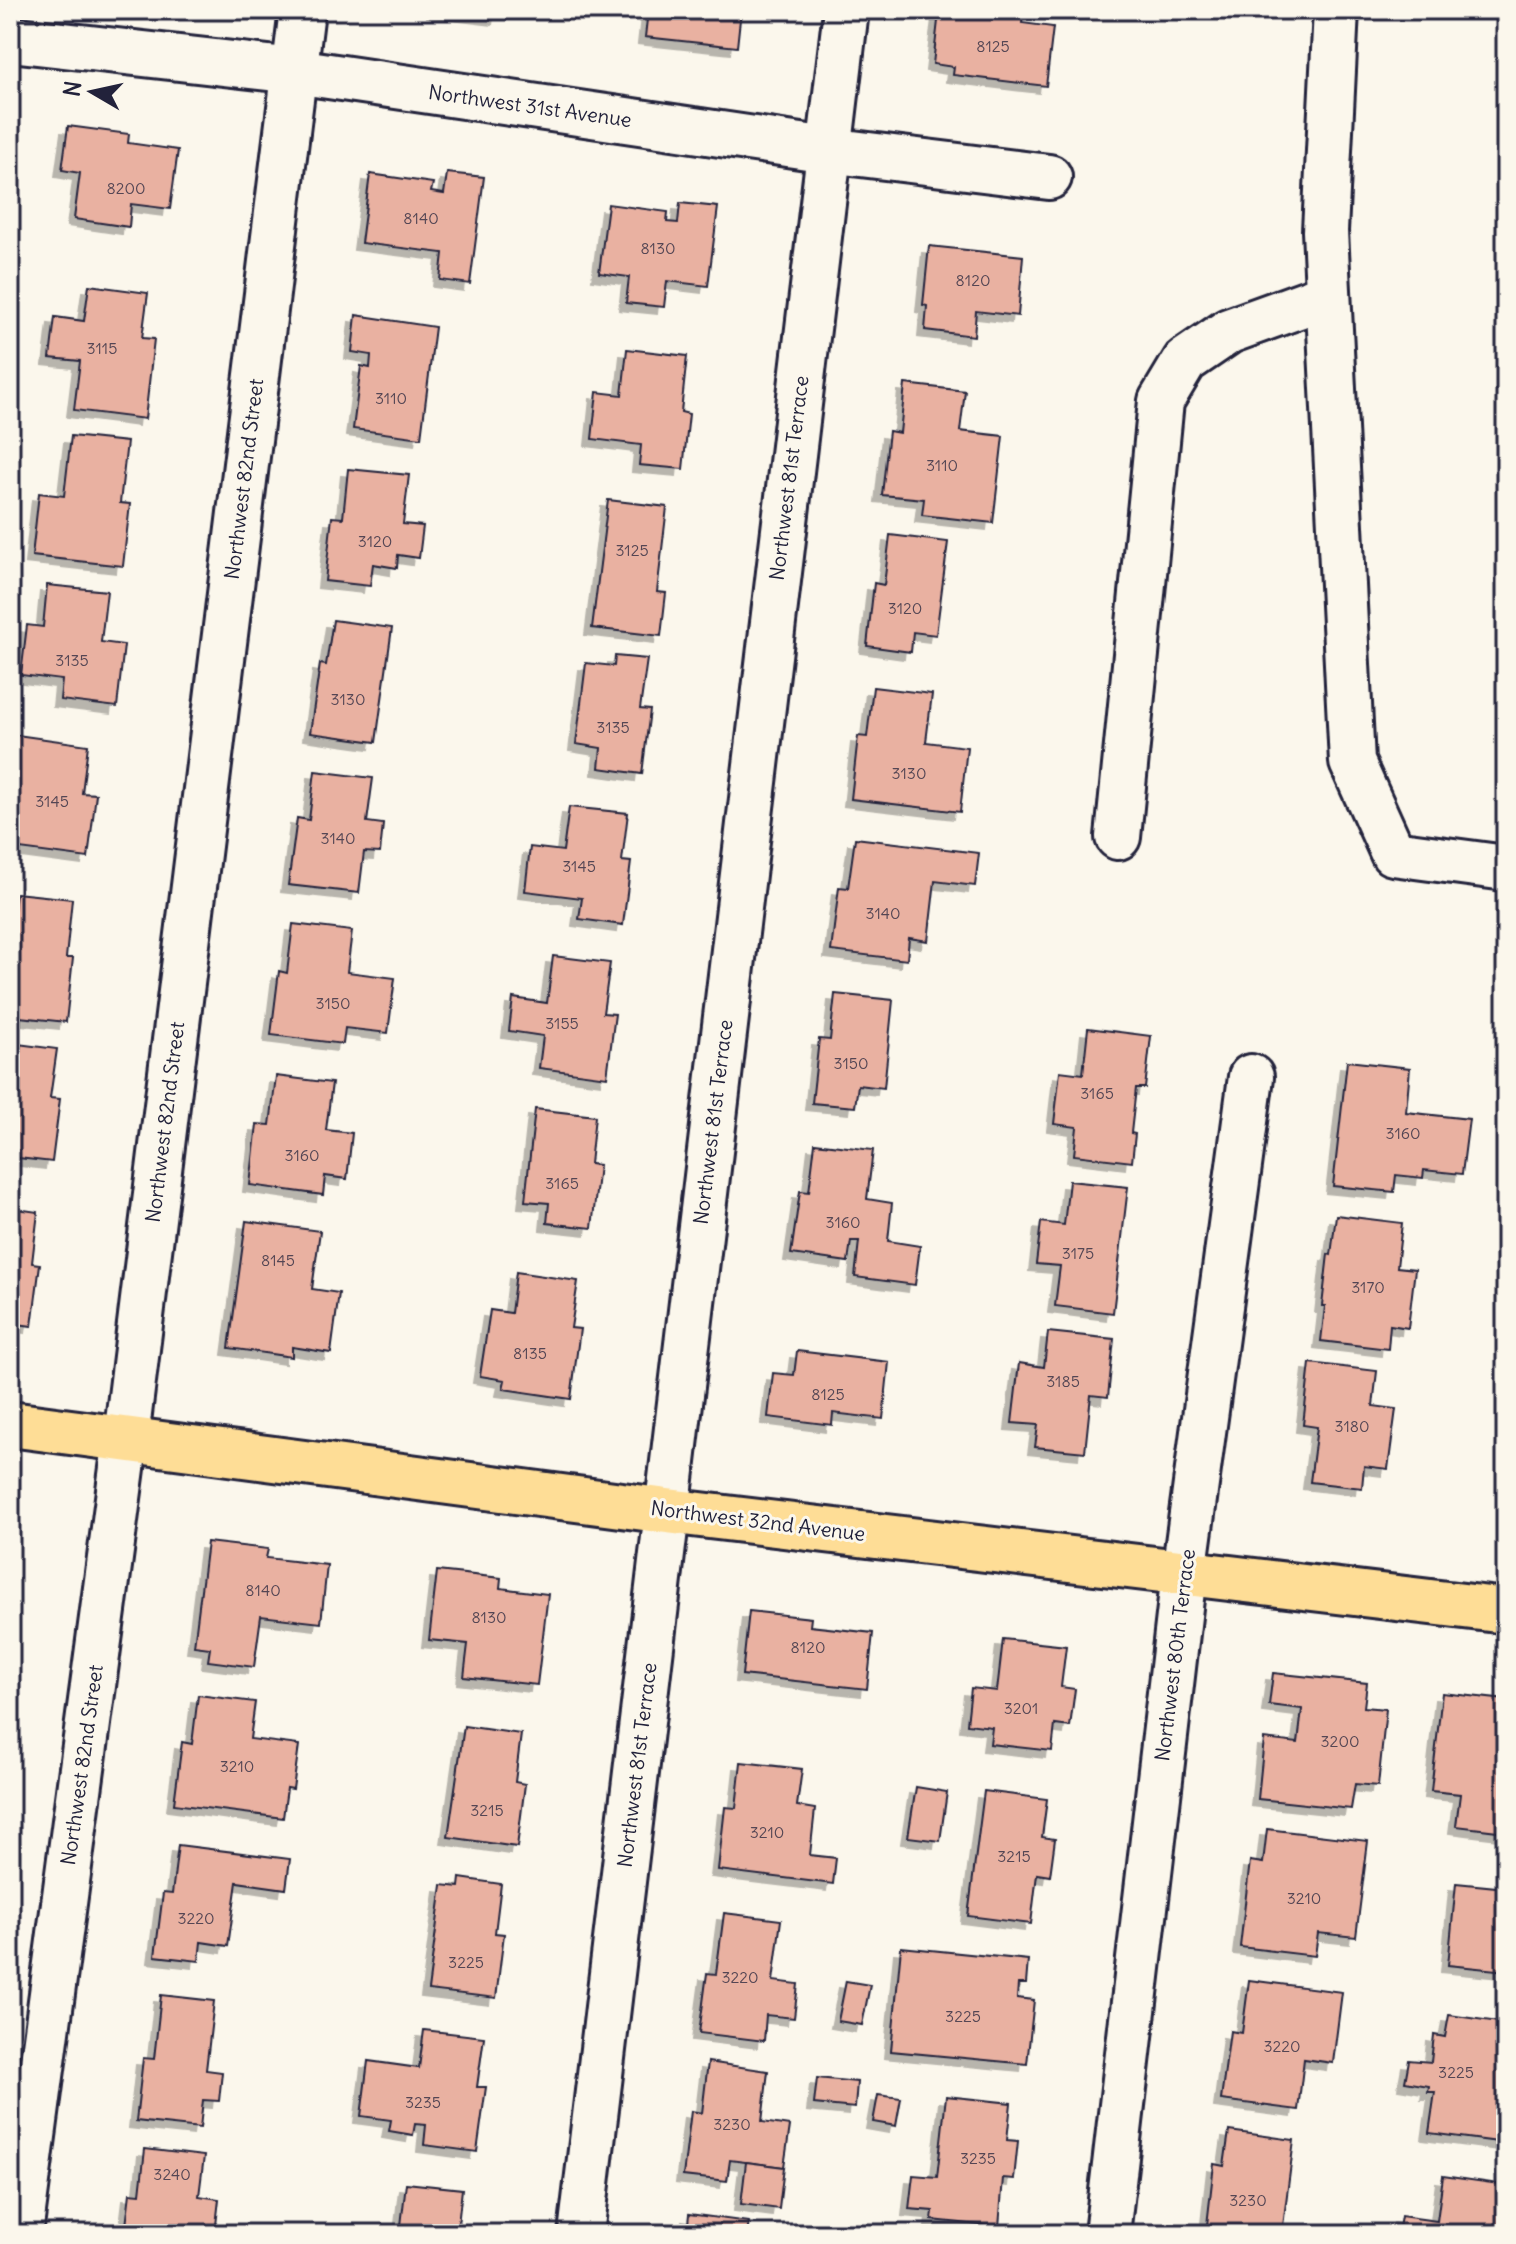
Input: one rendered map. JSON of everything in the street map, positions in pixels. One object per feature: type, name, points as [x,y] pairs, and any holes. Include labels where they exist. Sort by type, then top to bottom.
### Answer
[{"type":"main road","name":"Northwest 32nd Avenue","points":[[10,1424],[667,1511],[1506,1611]]},
{"type":"street","name":"Northwest 82nd Street","points":[[20,2234],[126,1438],[302,10]]},
{"type":"street","name":"Northwest 81st Terrace","points":[[581,2234],[846,10]]},
{"type":"street","points":[[1336,10],[1325,231],[1352,762],[1393,853],[1506,868]]},
{"type":"street","name":"Northwest 31st Avenue","points":[[10,39],[295,71],[828,150],[1049,177]]},
{"type":"street","points":[[1118,837],[1161,401],[1185,361],[1229,331],[1328,295]]},
{"type":"street","name":"Northwest 80th Terrace","points":[[1107,2234],[1184,1573],[1251,1077]]},
{"type":"building","points":[[433,10],[500,10],[499,18]]},
{"type":"building","points":[[648,10],[741,10],[737,47],[645,37]]},
{"type":"building","points":[[969,10],[1024,10],[1022,23],[1053,27],[1046,86],[953,75],[954,67],[933,64],[939,12],[968,15]]},
{"type":"building","points":[[68,126],[129,134],[128,143],[178,150],[170,209],[131,204],[129,227],[74,219],[80,173],[62,170]]},
{"type":"building","points":[[447,173],[484,177],[470,284],[440,280],[443,253],[361,243],[370,174],[433,183],[431,192],[444,194]]},
{"type":"building","points":[[680,203],[718,207],[708,286],[667,281],[664,307],[626,303],[629,277],[599,273],[608,204],[668,212],[667,222],[678,223]]},
{"type":"building","points":[[929,246],[1023,256],[1018,316],[976,311],[974,336],[925,330],[927,306],[923,305]]},
{"type":"building","points":[[89,285],[148,293],[142,338],[154,339],[145,419],[74,410],[80,361],[50,358],[55,317],[84,321]]},
{"type":"building","points":[[356,315],[435,327],[421,438],[353,429],[361,366],[370,368],[371,355],[352,352]]},
{"type":"building","points":[[627,349],[687,356],[681,412],[689,414],[683,469],[639,465],[641,445],[592,439],[597,392],[622,395]]},
{"type":"building","points":[[905,384],[965,391],[960,431],[1003,436],[993,523],[922,515],[924,499],[882,495],[889,431],[900,433]]},
{"type":"building","points":[[71,436],[127,442],[120,503],[130,504],[123,566],[32,556],[39,493],[64,496]]},
{"type":"building","points":[[348,469],[409,475],[403,524],[423,526],[419,558],[398,555],[397,568],[373,564],[370,586],[325,581],[332,517],[343,518]]},
{"type":"building","points":[[608,500],[667,507],[657,592],[666,593],[661,636],[592,628]]},
{"type":"building","points":[[890,535],[948,542],[936,635],[913,632],[911,652],[867,646],[874,583],[884,585]]},
{"type":"building","points":[[47,585],[107,591],[101,642],[124,645],[117,707],[60,700],[62,680],[21,675],[27,625],[43,627]]},
{"type":"building","points":[[333,620],[392,628],[376,742],[310,733],[320,664],[326,665]]},
{"type":"building","points":[[615,656],[647,659],[640,709],[650,710],[642,774],[599,768],[601,748],[576,744],[586,663],[614,666]]},
{"type":"building","points":[[873,687],[932,694],[926,742],[967,747],[960,812],[851,799],[858,736],[867,737]]},
{"type":"building","points":[[10,734],[88,745],[82,793],[96,794],[88,858],[12,848],[16,809],[10,808]]},
{"type":"building","points":[[315,771],[373,778],[367,822],[383,824],[380,853],[364,852],[359,893],[288,885],[297,818],[309,820]]},
{"type":"building","points":[[569,807],[628,813],[622,861],[631,862],[623,925],[579,919],[582,898],[525,891],[530,847],[563,851]]},
{"type":"building","points":[[855,838],[979,853],[975,886],[935,881],[928,941],[909,938],[907,960],[831,951],[839,887],[848,888]]},
{"type":"building","points":[[16,893],[72,899],[66,958],[73,958],[66,1022],[10,1016],[10,948]]},
{"type":"building","points":[[293,924],[352,931],[347,972],[395,978],[388,1033],[345,1028],[343,1044],[271,1035],[279,971],[287,973]]},
{"type":"building","points":[[553,956],[610,963],[603,1013],[615,1014],[607,1077],[539,1068],[543,1036],[509,1031],[513,998],[547,1003]]},
{"type":"building","points":[[835,994],[893,1000],[884,1088],[858,1085],[855,1107],[812,1103],[819,1039],[830,1040]]},
{"type":"building","points":[[1088,1028],[1151,1036],[1145,1088],[1136,1088],[1131,1133],[1135,1134],[1132,1162],[1074,1155],[1077,1127],[1054,1124],[1060,1071],[1083,1074]]},
{"type":"building","points":[[10,1043],[57,1049],[50,1098],[60,1099],[52,1162],[10,1157]]},
{"type":"building","points":[[1347,1061],[1410,1068],[1406,1112],[1469,1119],[1462,1174],[1424,1170],[1423,1178],[1396,1175],[1394,1192],[1333,1186]]},
{"type":"building","points":[[276,1076],[332,1083],[326,1130],[352,1133],[347,1179],[325,1176],[323,1195],[250,1185],[257,1124],[270,1125]]},
{"type":"building","points":[[535,1109],[595,1116],[590,1164],[599,1165],[592,1228],[547,1223],[549,1203],[525,1201]]},
{"type":"building","points":[[815,1143],[873,1150],[867,1199],[892,1203],[888,1241],[920,1246],[915,1285],[855,1277],[859,1241],[851,1241],[848,1262],[791,1254],[800,1191],[809,1192]]},
{"type":"building","points":[[1069,1181],[1128,1187],[1113,1313],[1055,1306],[1060,1266],[1036,1264],[1041,1222],[1064,1225]]},
{"type":"building","points":[[10,1208],[38,1212],[32,1263],[40,1264],[32,1326],[10,1323]]},
{"type":"building","points":[[1336,1215],[1402,1223],[1397,1267],[1415,1269],[1408,1328],[1390,1325],[1388,1349],[1321,1341],[1328,1254],[1331,1255]]},
{"type":"building","points":[[246,1221],[320,1231],[312,1289],[339,1293],[331,1353],[292,1347],[292,1357],[229,1348]]},
{"type":"building","points":[[516,1272],[578,1281],[571,1328],[580,1329],[571,1399],[503,1389],[505,1380],[480,1376],[490,1310],[511,1313]]},
{"type":"building","points":[[1048,1332],[1114,1339],[1108,1397],[1091,1395],[1085,1452],[1035,1447],[1038,1425],[1012,1423],[1019,1363],[1044,1367]]},
{"type":"building","points":[[797,1351],[889,1362],[883,1419],[833,1413],[832,1425],[768,1417],[773,1373],[794,1375]]},
{"type":"building","points":[[1310,1363],[1377,1371],[1373,1406],[1396,1409],[1388,1469],[1364,1466],[1362,1488],[1310,1482],[1317,1427],[1303,1425]]},
{"type":"building","points":[[207,1542],[268,1549],[266,1558],[327,1565],[321,1623],[261,1616],[254,1667],[208,1661],[210,1648],[194,1646]]},
{"type":"building","points":[[437,1571],[501,1578],[500,1588],[548,1594],[537,1685],[464,1677],[468,1644],[429,1640]]},
{"type":"building","points":[[749,1611],[811,1618],[810,1626],[873,1633],[867,1689],[742,1675]]},
{"type":"building","points":[[1003,1639],[1066,1646],[1061,1687],[1075,1689],[1070,1727],[1055,1725],[1052,1751],[990,1744],[992,1727],[967,1724],[971,1688],[997,1691]]},
{"type":"building","points":[[1273,1673],[1367,1683],[1364,1707],[1386,1709],[1378,1786],[1355,1784],[1351,1809],[1258,1799],[1264,1739],[1298,1743],[1302,1709],[1269,1705]]},
{"type":"building","points":[[1442,1693],[1506,1700],[1506,1832],[1456,1826],[1460,1794],[1431,1791]]},
{"type":"building","points":[[198,1695],[255,1702],[250,1739],[299,1745],[293,1789],[287,1788],[283,1818],[174,1804],[182,1742],[192,1744]]},
{"type":"building","points":[[464,1726],[521,1734],[515,1782],[525,1784],[517,1847],[448,1837]]},
{"type":"building","points":[[741,1762],[802,1769],[797,1806],[815,1809],[810,1855],[836,1858],[833,1884],[718,1870],[725,1807],[736,1808]]},
{"type":"building","points":[[916,1787],[947,1792],[940,1841],[908,1837]]},
{"type":"building","points":[[984,1791],[1047,1799],[1042,1837],[1055,1839],[1050,1876],[1037,1874],[1031,1924],[968,1916]]},
{"type":"building","points":[[1267,1829],[1368,1841],[1356,1937],[1318,1933],[1315,1956],[1240,1947],[1250,1861],[1263,1863]]},
{"type":"building","points":[[178,1845],[290,1859],[286,1889],[237,1882],[228,1946],[201,1942],[199,1961],[155,1956],[163,1893],[172,1894]]},
{"type":"building","points":[[460,1878],[501,1884],[495,1933],[504,1934],[496,1998],[428,1990],[442,1885],[459,1887]]},
{"type":"building","points":[[1456,1883],[1506,1888],[1506,1971],[1448,1965]]},
{"type":"building","points":[[724,1913],[781,1920],[773,1981],[798,1984],[794,2018],[766,2015],[764,2041],[699,2033],[707,1973],[716,1974]]},
{"type":"building","points":[[901,1947],[1028,1960],[1026,1984],[1018,1984],[1017,1998],[1034,2000],[1027,2064],[891,2051]]},
{"type":"building","points":[[1249,1980],[1342,1992],[1333,2063],[1304,2059],[1298,2110],[1221,2100],[1230,2031],[1242,2033]]},
{"type":"building","points":[[846,1981],[870,1985],[862,2025],[838,2021]]},
{"type":"building","points":[[161,1995],[214,2001],[206,2070],[222,2072],[219,2101],[203,2100],[200,2128],[136,2121],[143,2058],[154,2059]]},
{"type":"building","points":[[1449,2015],[1506,2023],[1506,2143],[1429,2133],[1435,2092],[1428,2092],[1429,2086],[1405,2082],[1409,2060],[1431,2062],[1434,2035],[1445,2037]]},
{"type":"building","points":[[424,2030],[484,2037],[477,2087],[486,2087],[477,2152],[424,2145],[426,2125],[415,2124],[413,2135],[389,2131],[391,2120],[361,2116],[368,2061],[419,2068]]},
{"type":"building","points":[[708,2062],[768,2071],[762,2122],[790,2126],[784,2167],[730,2160],[727,2181],[683,2176],[691,2111],[702,2113]]},
{"type":"building","points":[[817,2078],[857,2082],[855,2108],[814,2104]]},
{"type":"building","points":[[878,2095],[901,2098],[896,2126],[873,2122]]},
{"type":"building","points":[[946,2096],[1011,2103],[1007,2140],[1018,2141],[1014,2179],[1003,2178],[999,2227],[932,2220],[933,2211],[909,2209],[913,2175],[937,2177]]},
{"type":"building","points":[[1229,2131],[1294,2140],[1282,2234],[1206,2234],[1214,2164],[1224,2166]]},
{"type":"building","points":[[145,2149],[204,2156],[199,2196],[219,2199],[215,2234],[125,2234],[130,2193],[140,2194]]},
{"type":"building","points":[[746,2162],[784,2167],[779,2209],[741,2204]]},
{"type":"building","points":[[1443,2176],[1506,2185],[1506,2234],[1398,2234],[1401,2216],[1437,2221]]},
{"type":"building","points":[[406,2183],[462,2189],[457,2234],[400,2234]]},
{"type":"building","points":[[689,2214],[749,2222],[747,2234],[687,2234]]}]
